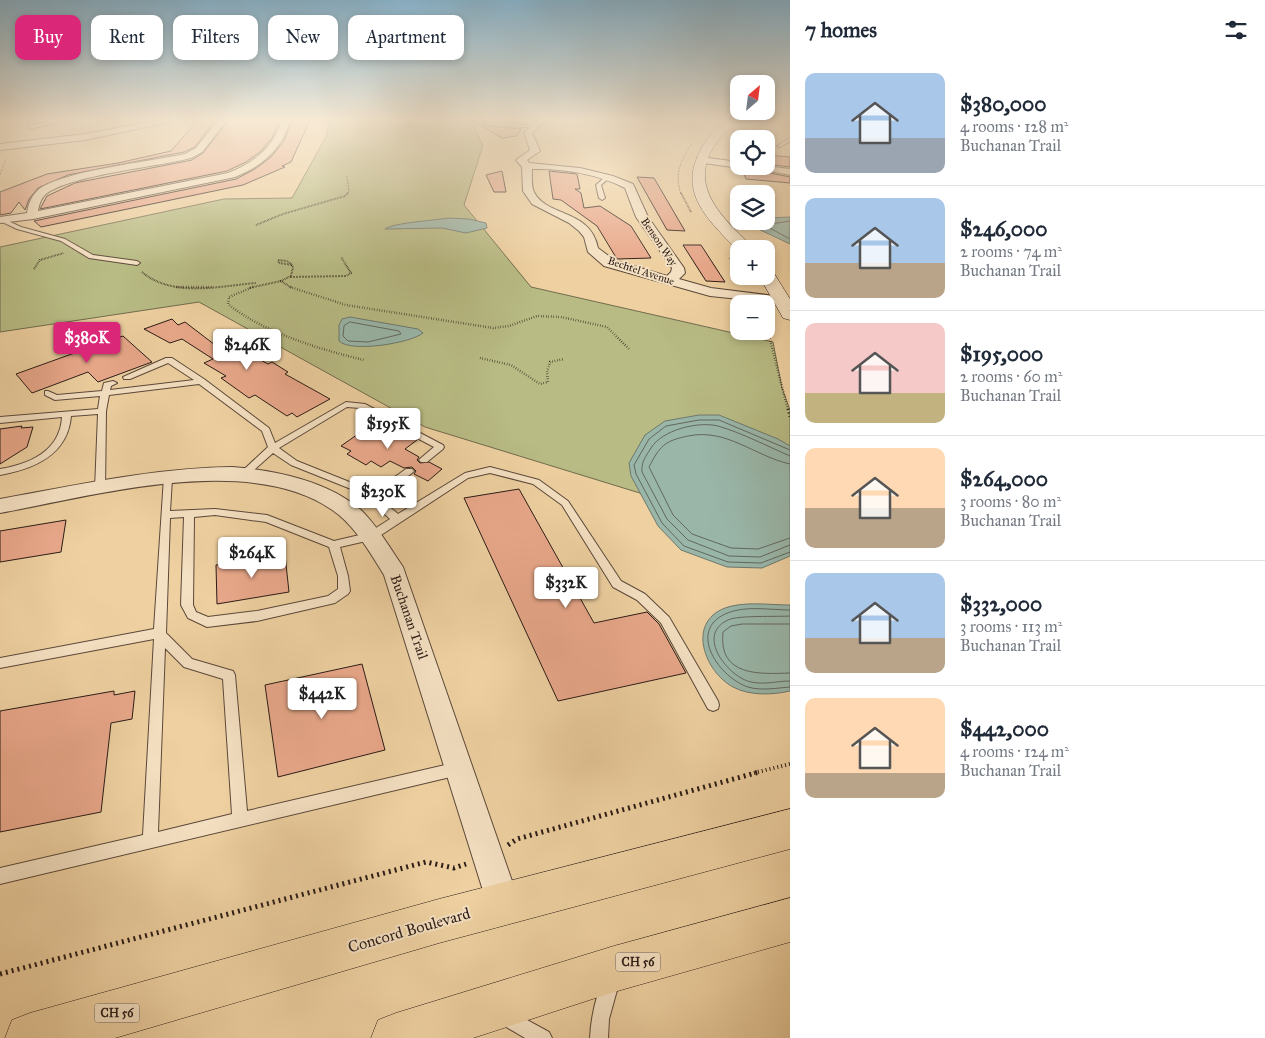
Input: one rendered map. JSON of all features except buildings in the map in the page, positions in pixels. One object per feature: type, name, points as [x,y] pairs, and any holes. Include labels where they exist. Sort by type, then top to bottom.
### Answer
[{"type":"main road","name":"Concord Boulevard","points":[[30,1038],[503,904],[790,829]]},
{"type":"main road","name":"CH 56","points":[[396,1038],[614,969],[790,920]]},
{"type":"street","points":[[33,216],[34,204],[47,188],[70,180],[127,168]]},
{"type":"street","points":[[1,220],[33,216],[202,182],[247,168]]},
{"type":"street","name":"Bechtel Avenue","points":[[527,168],[528,191],[536,202],[573,221],[583,229],[590,236],[592,249],[599,257],[609,263],[669,281],[787,308]]},
{"type":"street","name":"Benson Way","points":[[556,168],[607,178],[630,186],[642,217],[678,268],[678,273],[669,281]]},
{"type":"street","points":[[698,168],[696,177],[702,198],[713,214],[737,240]]},
{"type":"street","points":[[775,170],[790,172]]},
{"type":"street","points":[[773,285],[787,308]]},
{"type":"street","name":"Buchanan Trail","points":[[0,506],[167,479],[219,474],[281,480],[336,502],[366,528],[395,573],[503,904]]},
{"type":"lane","points":[[602,198],[598,184],[607,178]]},
{"type":"lane","points":[[1,220],[19,228],[63,240],[79,250],[101,259],[137,263]]},
{"type":"lane","points":[[127,377],[169,360],[201,381],[266,430],[273,448],[294,463],[364,491],[397,519]]},
{"type":"lane","points":[[48,393],[55,398],[201,381]]},
{"type":"lane","points":[[100,489],[102,411],[107,385],[113,383]]},
{"type":"lane","points":[[242,476],[273,448],[346,404],[362,406],[440,448],[424,460]]},
{"type":"lane","points":[[0,420],[102,411]]},
{"type":"lane","points":[[0,472],[16,470],[32,462],[58,444],[65,432],[67,415]]},
{"type":"lane","points":[[166,515],[215,512],[267,519],[334,545],[371,536],[465,476],[490,470],[536,482],[565,503],[617,584],[641,598],[665,620],[713,705]]},
{"type":"lane","points":[[372,498],[409,471]]},
{"type":"lane","points":[[150,841],[158,633],[167,479]]},
{"type":"lane","points":[[189,513],[187,605],[192,615],[207,622],[258,616],[331,600],[344,591],[343,576],[334,545]]},
{"type":"lane","points":[[0,663],[158,633]]},
{"type":"lane","points":[[158,633],[188,663],[229,675],[240,820]]},
{"type":"lane","points":[[0,876],[459,769]]},
{"type":"lane","points":[[599,1038],[606,995],[614,969]]},
{"type":"lane","points":[[488,1009],[543,1038]]},
{"type":"path","points":[[256,225],[283,214],[345,196],[349,192],[347,176]]},
{"type":"path","points":[[34,269],[35,264],[45,258],[79,250]]},
{"type":"path","points":[[137,263],[150,280],[178,287],[281,281],[304,274],[333,278],[348,275],[351,273],[350,268],[341,257]]},
{"type":"path","points":[[290,277],[294,272],[292,265],[285,259],[278,262],[292,265]]},
{"type":"path","points":[[281,281],[294,289],[346,304],[476,326],[503,327],[537,316],[562,316],[607,327],[629,349]]},
{"type":"path","points":[[259,283],[229,297],[229,306],[244,315],[322,349],[364,360]]},
{"type":"path","points":[[770,340],[790,417]]},
{"type":"path","points":[[480,358],[511,365],[540,384],[548,382],[546,372],[550,362],[564,359]]},
{"type":"path","points":[[0,974],[426,862],[454,868],[487,858],[517,840],[704,786],[790,764]]},
{"type":"green space","points":[[308,168],[476,168],[464,205],[531,287],[730,332],[730,340],[764,340],[773,342],[782,388],[790,410],[790,500],[695,510],[425,427],[199,302],[0,332],[0,247],[224,199],[292,198]]},
{"type":"water","points":[[790,217],[790,244],[760,230],[775,230],[775,218]]},
{"type":"water","points":[[449,218],[469,219],[486,223],[487,228],[466,233],[442,228],[385,229],[405,223]]},
{"type":"water","points":[[350,317],[418,329],[423,333],[394,343],[368,346],[346,345],[339,341],[339,325],[342,319]]},
{"type":"water","points":[[699,415],[719,415],[778,439],[790,446],[790,556],[762,568],[727,567],[681,550],[658,526],[631,476],[629,463],[645,435],[665,421]]},
{"type":"water","points":[[757,604],[790,605],[790,691],[769,694],[747,692],[733,687],[723,680],[714,670],[704,648],[703,636],[706,625],[713,615],[732,606]]}]
